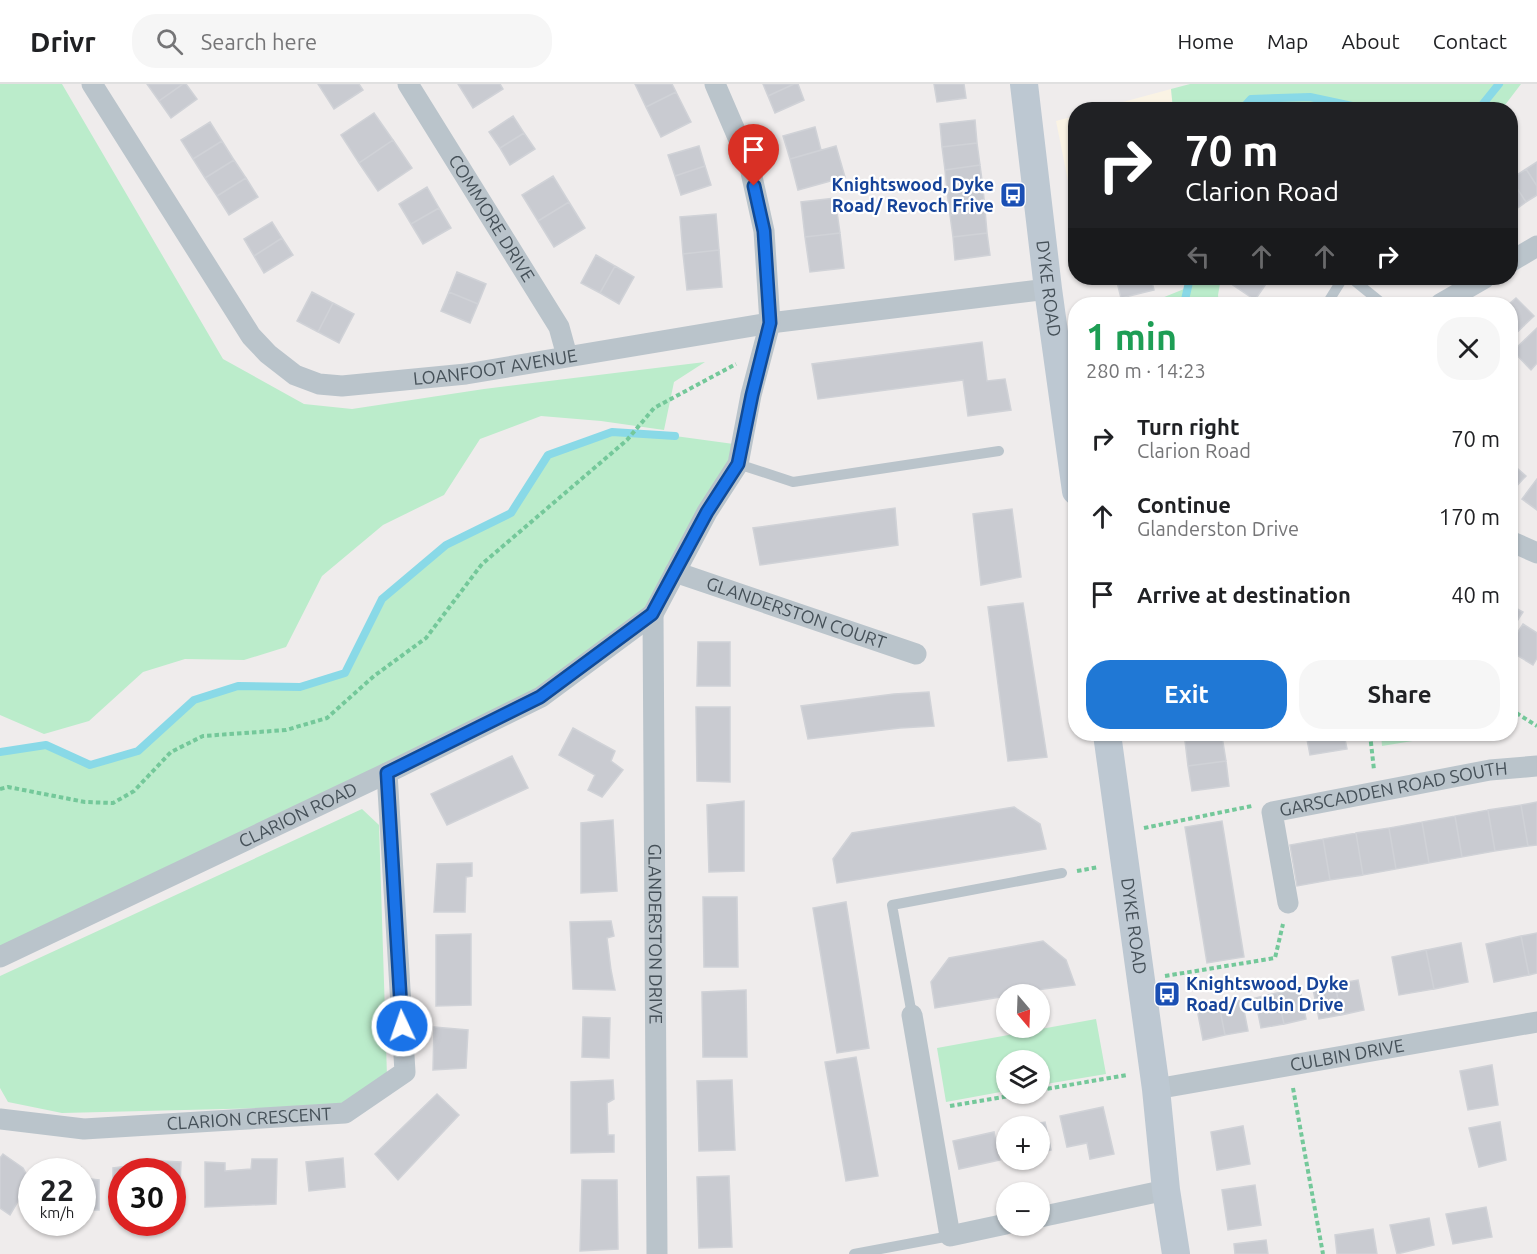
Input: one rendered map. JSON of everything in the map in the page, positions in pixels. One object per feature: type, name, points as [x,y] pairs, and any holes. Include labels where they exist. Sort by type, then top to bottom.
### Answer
[{"type":"street","name":"LOANFOOT AVENUE","points":[[92,84],[251,336],[268,354],[295,375],[319,384],[342,386],[466,374],[770,323],[1048,289]]},
{"type":"street","name":"COMMORE DRIVE","points":[[408,84],[559,327],[567,356]]},
{"type":"street","points":[[715,84],[749,163],[764,231],[770,323]]},
{"type":"street","name":"DYKE ROAD","points":[[1024,84],[1048,289],[1068,433]]},
{"type":"street","points":[[1518,258],[1535,251]]},
{"type":"street","points":[[1452,297],[1473,285]]},
{"type":"street","name":"CLARION ROAD","points":[[0,957],[387,773],[540,697],[652,614],[707,512],[738,464],[770,323]]},
{"type":"street","points":[[1518,545],[1537,553]]},
{"type":"street","name":"GLANDERSTON COURT","points":[[675,572],[916,654]]},
{"type":"street","name":"GLANDERSTON DRIVE","points":[[652,614],[657,1254]]},
{"type":"street","name":"DYKE ROAD","points":[[1108,741],[1155,1080],[1166,1191],[1176,1254]]},
{"type":"street","name":"GARSCADDEN ROAD SOUTH","points":[[1288,903],[1272,812],[1490,770],[1537,766]]},
{"type":"street","name":"CLARION CRESCENT","points":[[0,1119],[84,1129],[345,1113],[405,1072],[387,773]]},
{"type":"street","points":[[912,1015],[950,1236],[996,1226]]},
{"type":"street","name":"CULBIN DRIVE","points":[[1155,1080],[1289,1066],[1537,1022]]},
{"type":"street","points":[[1050,1215],[1166,1191]]},
{"type":"lane","points":[[1360,285],[1374,297]]},
{"type":"lane","points":[[738,464],[793,482],[999,451]]},
{"type":"lane","points":[[912,1015],[892,905],[1062,873]]},
{"type":"lane","points":[[854,1254],[950,1236]]},
{"type":"path","points":[[0,789],[8,787],[85,802],[113,804],[134,790],[171,752],[203,736],[286,730],[327,718],[374,676],[426,638],[483,564],[627,440],[654,408],[764,349]]},
{"type":"path","points":[[1518,714],[1537,726]]},
{"type":"path","points":[[1371,741],[1377,792]]},
{"type":"path","points":[[1120,833],[1263,804],[1272,812]]},
{"type":"path","points":[[1062,873],[1124,863]]},
{"type":"path","points":[[1141,980],[1275,958],[1288,903]]},
{"type":"path","points":[[1289,1066],[1323,1254]]},
{"type":"path","points":[[1050,1089],[1155,1080]]},
{"type":"path","points":[[928,1109],[996,1098]]},
{"type":"shaded area","points":[[1171,89],[1172,102],[1123,102]]},
{"type":"shaded area","points":[[1068,118],[1068,181],[1056,121]]},
{"type":"green space","points":[[0,84],[62,84],[223,359],[304,404],[352,409],[484,389],[705,362],[674,382],[664,430],[601,421],[541,416],[480,439],[444,495],[383,525],[322,576],[286,647],[244,660],[185,659],[143,672],[89,721],[44,734],[0,715]]},
{"type":"green space","points":[[1190,84],[1521,84],[1507,102],[1172,102],[1171,89]]},
{"type":"green space","points":[[1189,285],[1220,285],[1218,297],[1164,297],[1189,287]]},
{"type":"green space","points":[[612,432],[675,436],[741,445],[653,614],[541,697],[0,957],[0,752],[46,745],[90,765],[138,751],[194,700],[238,686],[300,687],[344,673],[382,599],[446,545],[511,513],[548,455]]},
{"type":"green space","points":[[1382,741],[1412,741],[1382,746]]},
{"type":"green space","points":[[362,809],[379,825],[387,1076],[348,1106],[62,1113],[8,1102],[0,1088],[0,976]]},
{"type":"green space","points":[[1096,1019],[1106,1074],[1050,1083],[1050,1050],[996,1050],[996,1093],[946,1102],[937,1048],[996,1037],[1050,1038],[1050,1027]]},
{"type":"building","points":[[147,84],[183,84],[159,101]]},
{"type":"building","points":[[186,84],[197,99],[171,118],[159,101]]},
{"type":"building","points":[[318,84],[359,84],[363,90],[334,109]]},
{"type":"building","points":[[458,84],[500,84],[503,89],[473,108]]},
{"type":"building","points":[[635,84],[672,84],[676,92],[646,107]]},
{"type":"building","points":[[763,84],[794,84],[768,96]]},
{"type":"building","points":[[798,84],[804,100],[775,113],[768,96]]},
{"type":"building","points":[[934,84],[964,84],[966,98],[937,102]]},
{"type":"building","points":[[676,92],[691,122],[661,137],[646,107]]},
{"type":"building","points":[[374,113],[393,140],[359,163],[341,135]]},
{"type":"building","points":[[513,116],[524,133],[500,148],[489,132]]},
{"type":"building","points":[[975,120],[977,143],[942,147],[940,124]]},
{"type":"building","points":[[210,122],[222,141],[193,159],[181,140]]},
{"type":"building","points":[[815,127],[821,150],[790,159],[783,136]]},
{"type":"building","points":[[524,133],[535,149],[510,165],[500,148]]},
{"type":"building","points":[[393,140],[412,168],[378,191],[359,163]]},
{"type":"building","points":[[222,141],[234,160],[205,178],[193,159]]},
{"type":"building","points":[[977,143],[980,165],[945,170],[942,147]]},
{"type":"building","points":[[699,146],[705,166],[675,176],[668,155]]},
{"type":"building","points":[[836,146],[845,177],[798,190],[790,159]]},
{"type":"building","points":[[234,160],[246,178],[217,196],[205,178]]},
{"type":"building","points":[[1537,162],[1537,186],[1526,169]]},
{"type":"building","points":[[980,165],[983,188],[947,192],[945,170]]},
{"type":"building","points":[[705,166],[711,185],[681,195],[675,176]]},
{"type":"building","points":[[1526,169],[1537,186],[1537,195],[1526,202],[1518,190],[1518,174]]},
{"type":"building","points":[[553,176],[569,202],[538,221],[522,195]]},
{"type":"building","points":[[246,178],[258,197],[229,215],[217,196]]},
{"type":"building","points":[[427,187],[439,208],[411,224],[399,204]]},
{"type":"building","points":[[983,188],[985,210],[950,215],[947,192]]},
{"type":"building","points":[[1518,190],[1526,202],[1518,208]]},
{"type":"building","points":[[835,198],[840,233],[805,237],[801,202]]},
{"type":"building","points":[[569,202],[585,228],[554,247],[538,221]]},
{"type":"building","points":[[439,208],[451,228],[423,244],[411,224]]},
{"type":"building","points":[[985,210],[987,233],[953,237],[950,215]]},
{"type":"building","points":[[716,214],[719,250],[683,254],[680,217]]},
{"type":"building","points":[[272,222],[282,238],[254,256],[244,239]]},
{"type":"building","points":[[840,233],[844,268],[810,272],[805,237]]},
{"type":"building","points":[[987,233],[990,255],[955,260],[953,237]]},
{"type":"building","points":[[282,238],[293,255],[264,273],[254,256]]},
{"type":"building","points":[[719,250],[722,287],[687,290],[683,254]]},
{"type":"building","points":[[596,255],[615,266],[600,293],[581,283]]},
{"type":"building","points":[[615,266],[634,277],[619,304],[600,293]]},
{"type":"building","points":[[457,272],[486,284],[478,304],[449,292]]},
{"type":"building","points":[[1118,285],[1153,285],[1154,290],[1121,297]]},
{"type":"building","points":[[1233,285],[1265,285],[1257,297],[1251,297]]},
{"type":"building","points":[[312,292],[333,303],[318,332],[297,321]]},
{"type":"building","points":[[449,292],[478,304],[470,323],[441,311]]},
{"type":"building","points":[[1518,300],[1534,316],[1518,331]]},
{"type":"building","points":[[333,303],[354,314],[339,343],[318,332]]},
{"type":"building","points":[[1537,328],[1537,363],[1531,370],[1518,356],[1518,346]]},
{"type":"building","points":[[982,342],[987,381],[1005,379],[1011,410],[968,416],[963,380],[818,399],[812,364]]},
{"type":"building","points":[[1518,469],[1526,476],[1518,484]]},
{"type":"building","points":[[1537,479],[1537,510],[1522,499]]},
{"type":"building","points":[[895,508],[898,545],[760,565],[753,528]]},
{"type":"building","points":[[1012,509],[1021,577],[981,585],[973,514]]},
{"type":"building","points":[[1023,603],[1047,757],[1008,761],[988,607]]},
{"type":"building","points":[[1518,609],[1523,612],[1518,620]]},
{"type":"building","points":[[1523,624],[1537,633],[1537,658],[1533,665],[1518,656],[1518,632]]},
{"type":"building","points":[[698,642],[730,642],[730,686],[697,686]]},
{"type":"building","points":[[929,692],[934,726],[808,739],[801,706],[894,694]]},
{"type":"building","points":[[696,707],[730,707],[730,782],[697,781]]},
{"type":"building","points":[[573,728],[615,751],[611,761],[623,770],[602,797],[588,790],[595,775],[559,755]]},
{"type":"building","points":[[1185,741],[1223,741],[1226,761],[1188,766]]},
{"type":"building","points":[[1307,741],[1345,741],[1347,749],[1310,755]]},
{"type":"building","points":[[512,756],[528,788],[447,825],[431,794]]},
{"type":"building","points":[[1226,761],[1229,786],[1192,791],[1188,766]]},
{"type":"building","points":[[744,801],[744,871],[709,872],[707,805]]},
{"type":"building","points":[[1537,802],[1537,845],[1528,846],[1521,805]]},
{"type":"building","points":[[1521,805],[1528,846],[1495,851],[1488,810]]},
{"type":"building","points":[[1014,807],[1040,824],[1046,849],[837,883],[833,859],[852,833]]},
{"type":"building","points":[[1488,810],[1495,851],[1462,857],[1455,816]]},
{"type":"building","points":[[1455,816],[1462,857],[1429,863],[1422,822]]},
{"type":"building","points":[[613,820],[617,891],[581,893],[581,823]]},
{"type":"building","points":[[1222,821],[1244,957],[1207,963],[1185,827]]},
{"type":"building","points":[[1422,822],[1429,863],[1396,869],[1389,828]]},
{"type":"building","points":[[1389,828],[1396,869],[1363,875],[1356,833]]},
{"type":"building","points":[[1356,833],[1363,875],[1330,880],[1323,839]]},
{"type":"building","points":[[1323,839],[1330,880],[1297,886],[1290,845]]},
{"type":"building","points":[[472,863],[472,876],[466,877],[465,912],[434,912],[437,864]]},
{"type":"building","points":[[703,897],[737,897],[738,967],[704,967]]},
{"type":"building","points":[[846,902],[869,1048],[837,1053],[813,908]]},
{"type":"building","points":[[611,921],[614,936],[607,938],[615,990],[573,989],[570,922]]},
{"type":"building","points":[[1537,933],[1537,973],[1529,975],[1521,936]]},
{"type":"building","points":[[471,934],[471,1005],[436,1006],[436,935]]},
{"type":"building","points":[[1521,936],[1529,975],[1494,982],[1486,944]]},
{"type":"building","points":[[1043,941],[1066,960],[1075,985],[1050,988],[1050,984],[996,984],[996,998],[935,1008],[931,982],[949,958]]},
{"type":"building","points":[[1461,943],[1468,982],[1434,989],[1426,950]]},
{"type":"building","points":[[1426,950],[1434,989],[1399,995],[1392,957]]},
{"type":"building","points":[[1358,980],[1364,1010],[1341,1015],[1335,984]]},
{"type":"building","points":[[1335,984],[1341,1015],[1319,1019],[1313,989]]},
{"type":"building","points":[[1300,989],[1306,1019],[1284,1024],[1277,993]]},
{"type":"building","points":[[746,990],[747,1057],[703,1057],[702,992]]},
{"type":"building","points":[[1277,993],[1284,1024],[1261,1028],[1255,998]]},
{"type":"building","points":[[1242,1000],[1248,1031],[1225,1035],[1219,1005]]},
{"type":"building","points":[[1219,1005],[1225,1035],[1203,1040],[1197,1009]]},
{"type":"building","points":[[583,1017],[610,1018],[609,1058],[582,1057]]},
{"type":"building","points":[[434,1027],[468,1030],[466,1068],[433,1070]]},
{"type":"building","points":[[856,1057],[878,1176],[846,1181],[825,1062]]},
{"type":"building","points":[[1492,1065],[1498,1105],[1468,1110],[1460,1071]]},
{"type":"building","points":[[613,1080],[614,1099],[607,1103],[608,1135],[614,1135],[614,1152],[571,1153],[571,1082]]},
{"type":"building","points":[[732,1080],[735,1150],[699,1151],[697,1081]]},
{"type":"building","points":[[437,1094],[459,1115],[398,1180],[375,1154]]},
{"type":"building","points":[[1103,1107],[1114,1154],[1090,1159],[1087,1143],[1067,1147],[1060,1116]]},
{"type":"building","points":[[1500,1122],[1506,1160],[1479,1167],[1469,1128]]},
{"type":"building","points":[[1243,1126],[1250,1164],[1217,1170],[1211,1132]]},
{"type":"building","points":[[994,1132],[996,1161],[959,1169],[953,1141]]},
{"type":"building","points":[[3,1154],[18,1164],[18,1201],[10,1215],[0,1208],[0,1158]]},
{"type":"building","points":[[343,1158],[345,1187],[309,1191],[306,1162]]},
{"type":"building","points":[[252,1159],[277,1159],[276,1204],[205,1207],[205,1162],[225,1163],[225,1171],[251,1169]]},
{"type":"building","points":[[729,1176],[732,1247],[699,1248],[697,1177]]},
{"type":"building","points":[[96,1180],[99,1180],[99,1210],[96,1210]]},
{"type":"building","points":[[582,1180],[617,1180],[618,1249],[580,1251]]},
{"type":"building","points":[[1255,1185],[1261,1225],[1228,1230],[1222,1190]]},
{"type":"building","points":[[1486,1207],[1492,1237],[1453,1244],[1446,1214]]},
{"type":"building","points":[[1429,1218],[1434,1245],[1397,1254],[1390,1225]]},
{"type":"building","points":[[1373,1229],[1377,1254],[1337,1254],[1335,1235]]},
{"type":"building","points":[[1266,1240],[1268,1254],[1235,1254],[1234,1244]]},
{"type":"waterway","points":[[1484,102],[1499,84]]},
{"type":"waterway","points":[[1248,102],[1251,99],[1310,97],[1333,102]]},
{"type":"waterway","points":[[1186,297],[1188,285]]},
{"type":"waterway","points":[[0,752],[46,745],[90,765],[138,751],[194,700],[238,686],[300,687],[345,673],[382,599],[446,545],[511,513],[548,455],[612,432],[675,436]]},
{"type":"place","name":"Knightswood, Dyke Road/ Revoch Frive","points":[[1013,195]]},
{"type":"place","name":"Knightswood, Dyke Road/ Culbin Drive","points":[[1167,994]]},
{"type":"route","points":[[402,1026],[387,773],[540,697],[652,614],[707,512],[738,464],[770,323],[764,231],[754,186]]}]
